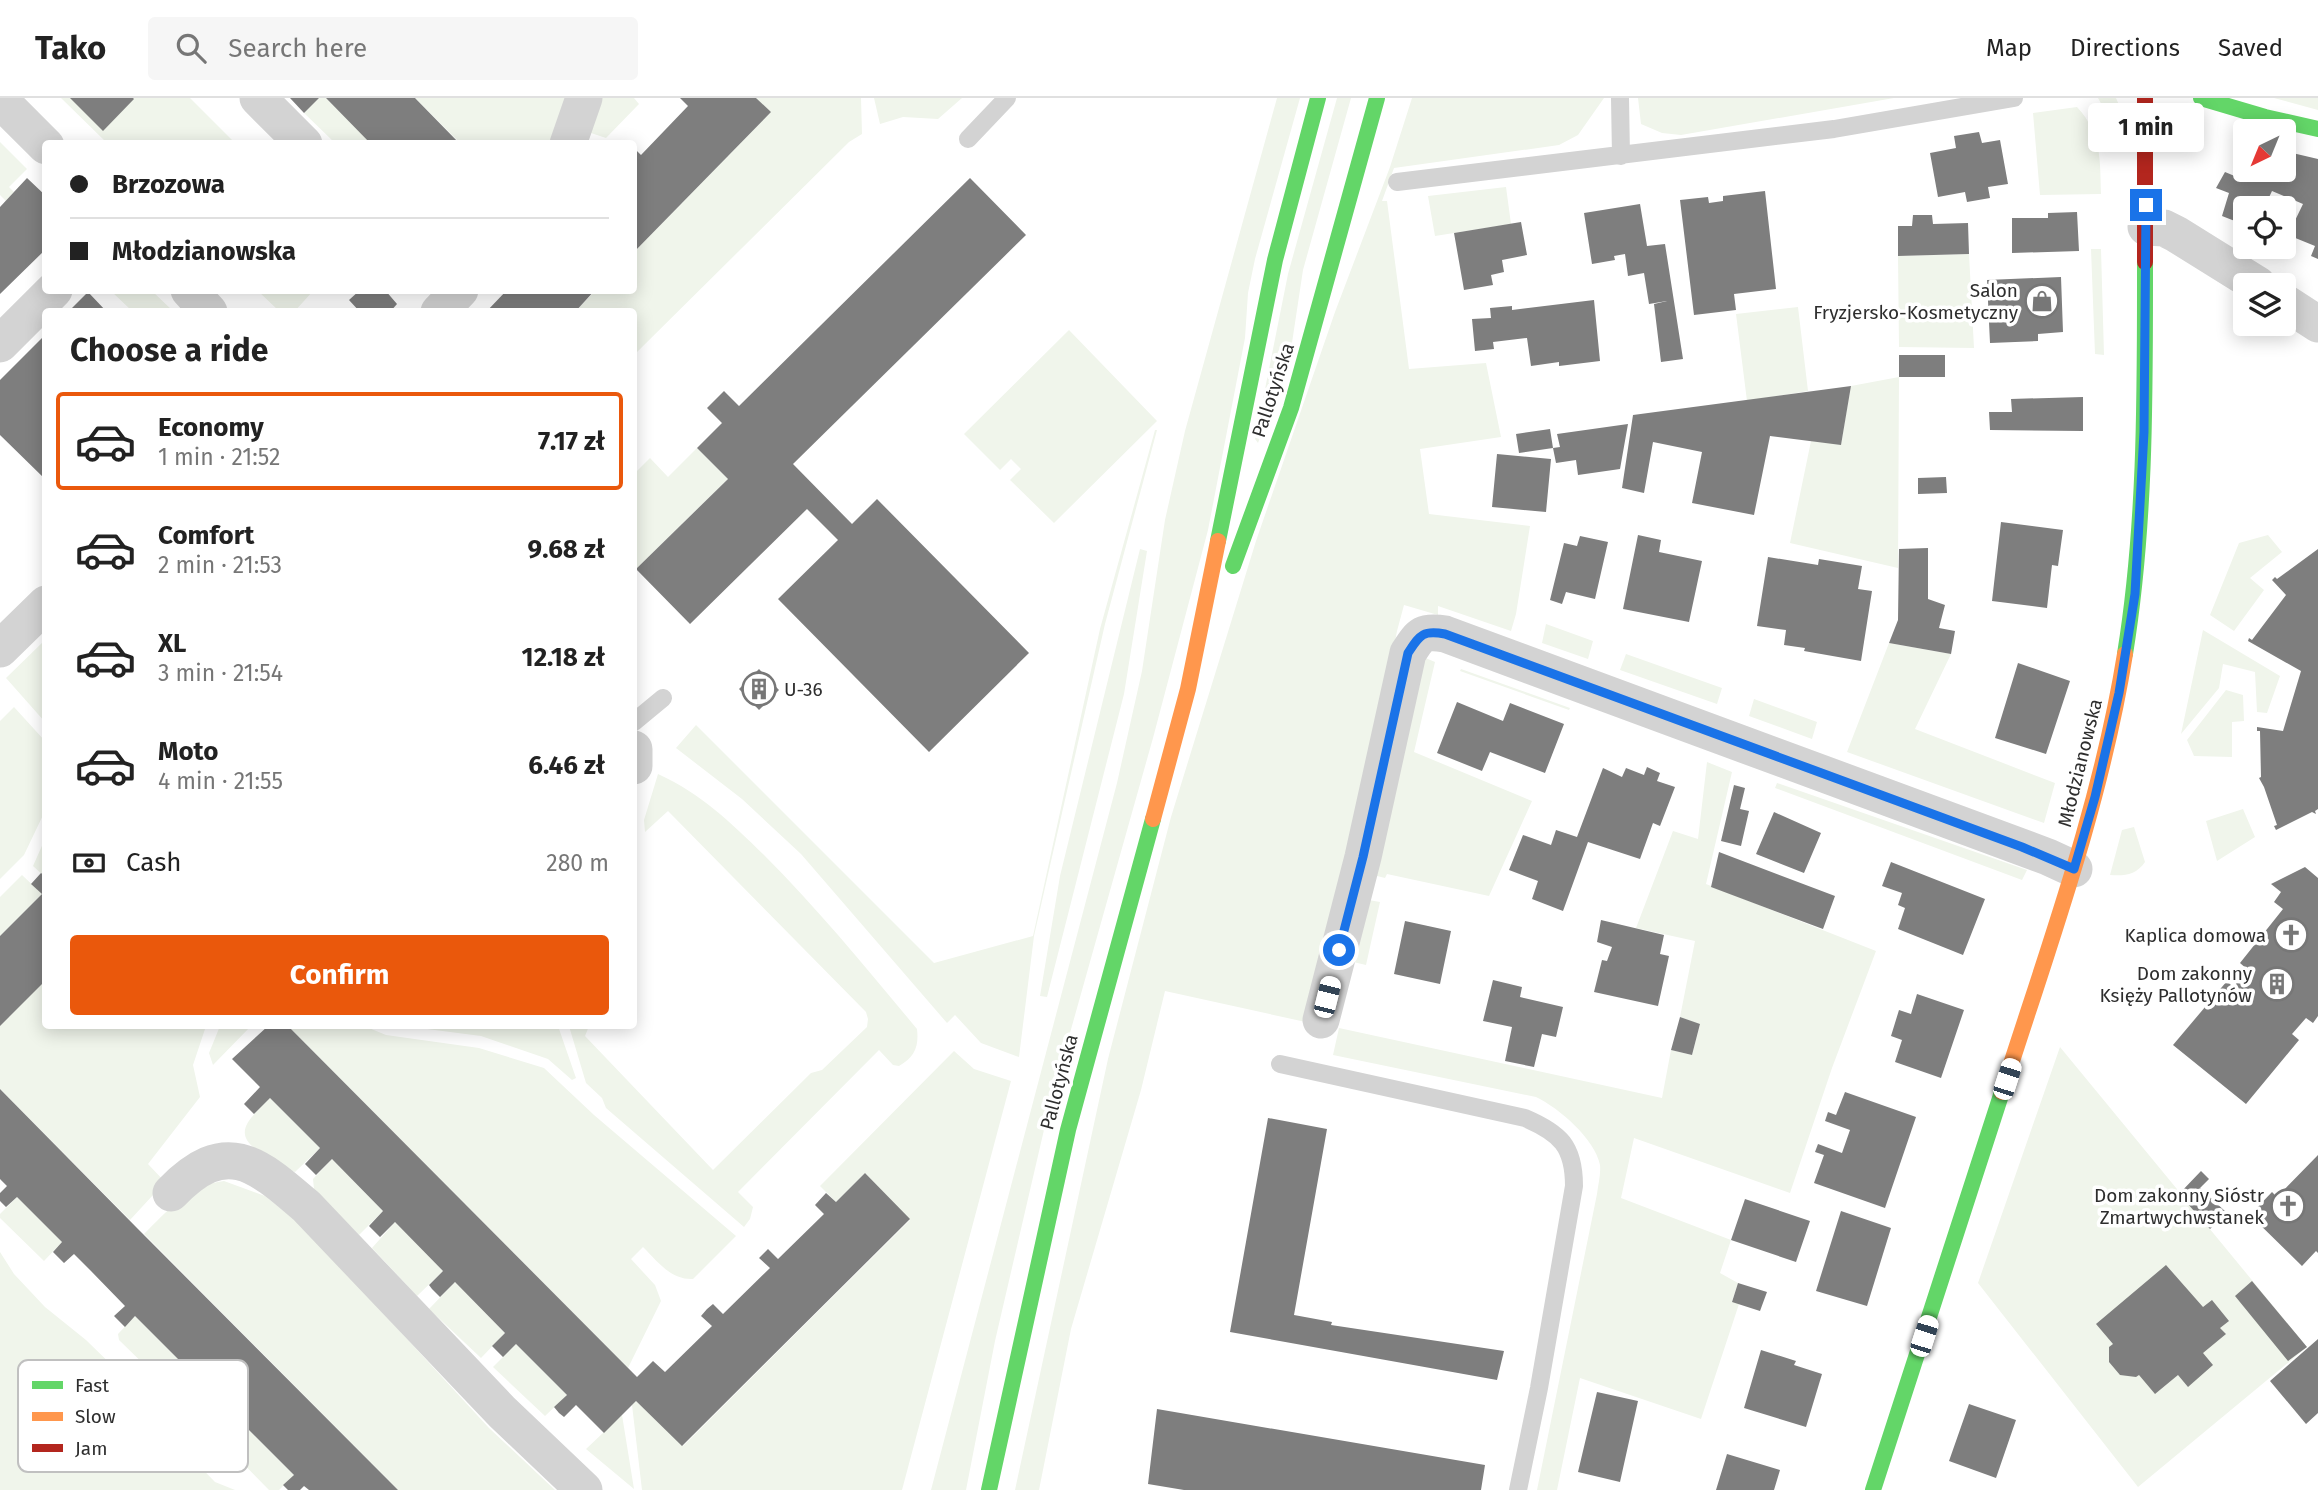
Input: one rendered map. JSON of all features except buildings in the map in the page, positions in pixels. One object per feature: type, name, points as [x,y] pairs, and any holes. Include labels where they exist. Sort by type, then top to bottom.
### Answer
[{"type":"main road","name":"Pallotyńska","points":[[989,1490],[1068,1130],[1188,689],[1275,260],[1318,98]]},
{"type":"main road","name":"Pallotyńska","points":[[1188,689],[1291,408],[1377,98]]},
{"type":"main road","name":"Młodzianowska","points":[[1873,1490],[2074,869],[2095,797],[2119,693],[2135,594],[2144,432],[2146,98]]},
{"type":"main road","points":[[2201,98],[2264,117],[2318,129]]},
{"type":"street","points":[[258,98],[300,140]]},
{"type":"street","points":[[569,140],[584,98]]},
{"type":"street","points":[[0,100],[42,142]]},
{"type":"street","points":[[2147,227],[2176,234],[2239,273]]},
{"type":"street","points":[[0,344],[50,294]]},
{"type":"street","points":[[193,294],[205,308]]},
{"type":"street","points":[[443,308],[456,294]]},
{"type":"street","points":[[2296,310],[2318,324]]},
{"type":"street","points":[[0,649],[42,608]]},
{"type":"street","points":[[1321,1020],[1363,857],[1408,653],[1422,634],[1430,631],[1445,634],[2022,847],[2074,869]]},
{"type":"street","points":[[171,1193],[187,1176],[204,1165],[224,1158],[246,1164],[280,1183],[502,1412],[584,1490]]},
{"type":"lane","points":[[968,139],[1007,98]]},
{"type":"lane","points":[[1620,98],[1621,156]]},
{"type":"lane","points":[[1397,182],[1834,129],[2014,98]]},
{"type":"lane","points":[[637,720],[663,698]]},
{"type":"lane","points":[[1280,1064],[1525,1118],[1550,1129],[1571,1155],[1574,1186],[1539,1388],[1518,1490]]},
{"type":"shaded area","points":[[61,98],[190,98],[232,140],[104,140]]},
{"type":"shaded area","points":[[319,98],[326,98],[368,140],[332,140],[304,113]]},
{"type":"shaded area","points":[[415,98],[571,98],[555,140],[457,140]]},
{"type":"shaded area","points":[[601,98],[634,98],[639,104],[606,138],[588,132]]},
{"type":"shaded area","points":[[756,98],[861,98],[862,134],[849,142],[637,352],[637,308],[579,308],[592,294],[637,294],[637,249],[770,113]]},
{"type":"shaded area","points":[[874,98],[962,98],[938,119],[903,117],[880,124]]},
{"type":"shaded area","points":[[1277,98],[1300,98],[1255,259],[1248,293],[1245,338],[1208,530],[1153,738],[1050,1104],[995,1341],[966,1490],[931,1490],[1117,783],[1142,671],[1165,520],[1185,431]]},
{"type":"shaded area","points":[[1337,98],[1351,98],[1303,270],[1290,356],[1258,443],[1255,439],[1288,274]]},
{"type":"shaded area","points":[[1412,98],[1604,98],[1578,135],[1559,145],[1394,168],[1382,201],[1387,201],[1409,369],[1486,363],[1501,437],[1420,449],[1429,514],[1530,526],[1516,614],[1511,631],[1438,606],[1438,615],[1404,605],[1373,756],[1310,1023],[1165,991],[1141,1090],[1071,1329],[1039,1490],[1015,1490],[1108,1059],[1171,817],[1256,541],[1335,312],[1390,167]]},
{"type":"shaded area","points":[[1638,98],[1894,98],[1681,135],[1662,133],[1641,124]]},
{"type":"shaded area","points":[[2098,98],[2116,98],[2119,105],[2121,139]]},
{"type":"shaded area","points":[[2274,98],[2318,98],[2318,110]]},
{"type":"shaded area","points":[[2077,107],[2095,137],[2100,159],[2101,194],[2040,195],[2033,113]]},
{"type":"shaded area","points":[[0,142],[27,169],[9,187],[14,192],[6,201],[0,195]]},
{"type":"shaded area","points":[[1506,187],[1511,224],[1435,236],[1428,196]]},
{"type":"shaded area","points":[[2091,249],[2101,249],[2104,355],[2095,354]]},
{"type":"shaded area","points":[[1969,254],[1974,348],[1899,347],[1898,256]]},
{"type":"shaded area","points":[[114,294],[155,294],[170,308],[129,308]]},
{"type":"shaded area","points":[[261,294],[310,294],[298,308],[276,308]]},
{"type":"shaded area","points":[[1798,307],[1808,391],[1747,401],[1736,314]]},
{"type":"shaded area","points":[[1069,330],[1157,421],[1054,523],[1010,480],[1021,469],[1011,459],[1000,470],[964,434]]},
{"type":"shaded area","points":[[1899,377],[1898,568],[1790,543],[1811,441],[1841,444],[1851,386]]},
{"type":"shaded area","points":[[1155,430],[1105,624],[1034,936],[1019,1057],[981,1043],[955,1015],[947,1023],[801,854],[742,799],[676,748],[696,725],[934,963],[1033,936],[1100,629]]},
{"type":"shaded area","points":[[697,448],[728,479],[637,568],[637,471],[650,458],[668,477]]},
{"type":"shaded area","points":[[2268,535],[2282,552],[2250,578],[2264,590],[2234,631],[2210,615],[2239,543]]},
{"type":"shaded area","points":[[1140,549],[1147,551],[1124,694],[1047,997],[1040,996],[1060,876]]},
{"type":"shaded area","points":[[1546,624],[1593,641],[1588,659],[1542,643]]},
{"type":"shaded area","points":[[2203,630],[2280,676],[2267,713],[2257,712],[2255,672],[2223,664],[2219,688],[2181,734]]},
{"type":"shaded area","points":[[42,643],[42,719],[6,678]]},
{"type":"shaded area","points":[[1889,643],[1951,654],[1915,729],[2055,783],[2044,823],[1847,752]]},
{"type":"shaded area","points":[[1416,654],[1435,662],[1414,752],[1532,801],[1489,896],[1387,874],[1385,878],[1369,874]]},
{"type":"shaded area","points":[[1626,654],[1722,688],[1717,704],[1620,670]]},
{"type":"shaded area","points":[[1461,669],[1570,708],[1569,710],[1460,671]]},
{"type":"shaded area","points":[[2226,690],[2243,695],[2244,721],[2232,722],[2232,757],[2194,756],[2187,740]]},
{"type":"shaded area","points":[[1754,699],[1817,722],[1812,739],[1749,716]]},
{"type":"shaded area","points":[[14,707],[42,738],[42,817],[24,855],[0,879],[0,721]]},
{"type":"shaded area","points":[[1707,762],[1732,772],[1706,884],[1876,951],[1832,1068],[1790,1193],[1634,1138],[1621,1198],[1731,1240],[1720,1273],[1738,1283],[1732,1301],[1739,1304],[1701,1419],[1580,1378],[1557,1490],[1537,1490],[1597,1194],[1600,1165],[1597,1155],[1575,1125],[1536,1097],[1333,1055],[1339,1028],[1662,1098],[1671,1050],[1692,1055],[1700,1025],[1680,1017],[1695,941],[1636,928],[1673,831],[1698,839]]},
{"type":"shaded area","points":[[658,774],[702,800],[727,820],[784,876],[917,1029],[916,1046],[909,1059],[899,1066],[893,1065],[879,1050],[738,1192],[753,1207],[750,1219],[744,1227],[606,1108],[602,1098],[586,1083],[570,1029],[588,1029],[585,1036],[713,1170],[811,1073],[822,1070],[867,1027],[868,1019],[866,1012],[668,811],[645,832],[644,820]]},
{"type":"shaded area","points":[[1777,783],[2027,870],[2022,880],[1775,788]]},
{"type":"shaded area","points":[[2243,809],[2255,837],[2217,861],[2206,821]]},
{"type":"shaded area","points":[[2134,827],[2145,862],[2130,874],[2110,875],[2122,830]]},
{"type":"shaded area","points":[[42,846],[42,874],[33,866]]},
{"type":"shaded area","points":[[22,875],[42,894],[0,936],[0,897]]},
{"type":"shaded area","points":[[1363,899],[1380,902],[1366,965],[1349,961]]},
{"type":"shaded area","points":[[42,983],[42,1029],[205,1029],[193,1065],[200,1097],[148,1164],[165,1182],[130,1220],[0,1089],[0,1026]]},
{"type":"shaded area","points":[[219,1029],[248,1029],[213,1065],[209,1053]]},
{"type":"shaded area","points":[[291,1029],[371,1029],[386,1035],[479,1048],[544,1068],[594,1115],[736,1236],[693,1279],[685,1279],[671,1273],[643,1247],[631,1259],[655,1285],[661,1301],[628,1368]]},
{"type":"shaded area","points":[[427,1029],[559,1029],[576,1078],[572,1080],[548,1059],[481,1036]]},
{"type":"shaded area","points":[[2060,1047],[2307,1347],[2138,1487],[1978,1283]]},
{"type":"shaded area","points":[[954,1051],[974,1069],[1011,1081],[902,1490],[642,1490],[632,1405],[636,1401],[683,1446],[910,1220],[865,1173],[836,1202],[820,1186]]},
{"type":"shaded area","points":[[270,1098],[320,1148],[295,1172],[255,1148],[245,1134],[249,1121]]},
{"type":"shaded area","points":[[332,1159],[383,1211],[359,1235],[314,1189],[313,1179]]},
{"type":"shaded area","points":[[224,1181],[265,1196],[304,1227],[489,1428],[555,1490],[398,1490],[144,1234],[170,1208],[190,1193],[212,1183]]},
{"type":"shaded area","points":[[17,1197],[62,1242],[44,1261],[0,1218],[0,1214]]},
{"type":"shaded area","points":[[395,1222],[443,1271],[417,1296],[372,1248]]},
{"type":"shaded area","points":[[0,1252],[14,1274],[45,1307],[107,1360],[18,1360],[18,1472],[205,1472],[215,1482],[235,1490],[0,1490]]},
{"type":"shaded area","points":[[455,1282],[505,1333],[481,1358],[429,1309]]},
{"type":"shaded area","points":[[135,1316],[179,1360],[139,1360],[119,1340],[118,1334]]},
{"type":"shaded area","points":[[516,1344],[567,1395],[545,1416],[493,1367]]},
{"type":"shaded area","points":[[622,1415],[634,1489],[586,1449]]},
{"type":"shaded area","points":[[248,1429],[294,1475],[279,1490],[269,1490],[248,1468]]},
{"type":"traffic: fast","points":[[1218,541],[1275,260],[1318,98]]},
{"type":"traffic: fast","points":[[1233,566],[1291,408],[1377,98]]},
{"type":"traffic: fast","points":[[2201,98],[2318,129]]},
{"type":"traffic: fast","points":[[2125,654],[2141,507],[2145,262]]},
{"type":"traffic: fast","points":[[989,1490],[1068,1130],[1153,819]]},
{"type":"traffic: fast","points":[[1873,1490],[2002,1092]]},
{"type":"traffic: slow","points":[[1153,819],[1188,689],[1218,541]]},
{"type":"traffic: slow","points":[[2002,1092],[2088,821],[2115,710],[2125,654]]},
{"type":"traffic: jam","points":[[2145,98],[2145,262]]},
{"type":"place","name":"Salon Fryzjersko-Kosmetyczny","points":[[2042,301]]},
{"type":"place","name":"U-36","points":[[759,689]]},
{"type":"place","name":"Kaplica domowa","points":[[2291,935]]},
{"type":"place","name":"Dom zakonny Księży Pallotynów","points":[[2277,984]]},
{"type":"place","name":"Dom zakonny Sióstr Zmartwychwstanek","points":[[2288,1206]]},
{"type":"route","points":[[1339,950],[1363,857],[1408,653],[1422,634],[1430,631],[1445,634],[2022,847],[2074,869],[2095,797],[2119,693],[2135,594],[2144,432],[2146,205]]}]
